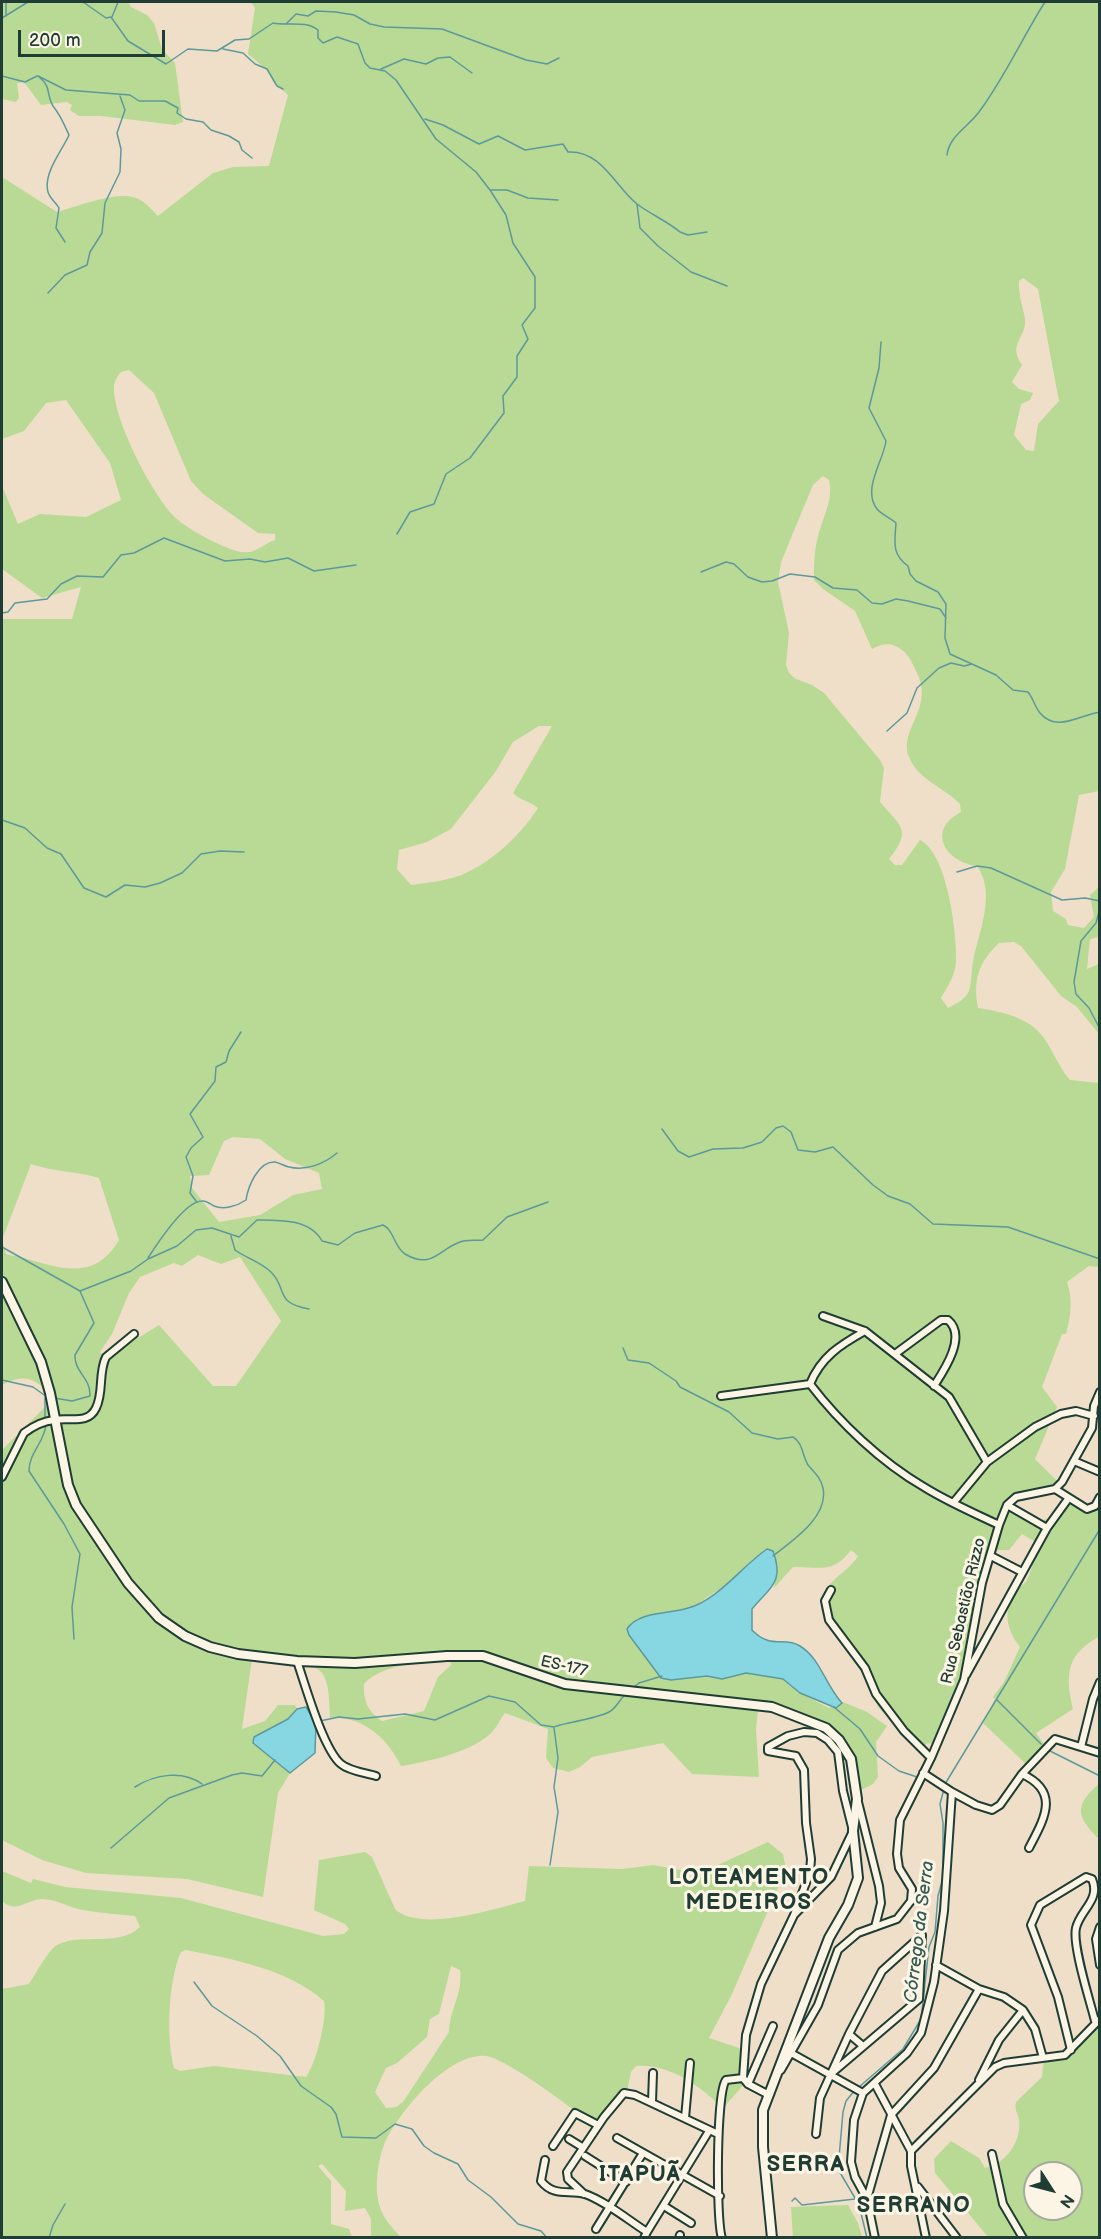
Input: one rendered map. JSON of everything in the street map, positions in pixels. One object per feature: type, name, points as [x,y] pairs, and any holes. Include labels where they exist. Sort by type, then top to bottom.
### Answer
[{"type":"main road","name":"ES-177","points":[[2,1282],[40,1362],[68,1485],[85,1522],[148,1607],[185,1636],[210,1647],[238,1654],[297,1661],[356,1663],[447,1656],[483,1656],[565,1684],[772,1707],[826,1728],[839,1740],[851,1760],[857,1799],[853,1831],[858,1861],[856,1890],[829,1938],[788,2054],[769,2095],[762,2121],[772,2238]]},
{"type":"street","points":[[823,1316],[865,1331],[949,1397],[987,1462]]},
{"type":"street","points":[[895,1354],[941,1320],[948,1320],[953,1325],[956,1335],[948,1364],[934,1386]]},
{"type":"street","points":[[810,1384],[817,1367],[838,1346],[865,1331]]},
{"type":"street","points":[[2,1477],[24,1433],[54,1420],[82,1420],[90,1416],[98,1404],[106,1357],[134,1334]]},
{"type":"street","points":[[721,1396],[810,1384]]},
{"type":"street","points":[[810,1384],[852,1430],[895,1467],[924,1487],[999,1525]]},
{"type":"street","points":[[1047,1528],[1007,1505],[1016,1497],[1055,1489],[1062,1482],[1096,1428],[1094,1406],[1100,1392]]},
{"type":"street","points":[[954,1502],[987,1462],[1035,1427],[1061,1414],[1076,1411],[1094,1416]]},
{"type":"street","points":[[1074,1461],[1100,1472]]},
{"type":"street","points":[[1055,1489],[1068,1499],[1090,1509],[1100,1497]]},
{"type":"street","points":[[964,1680],[1047,1528],[1068,1499]]},
{"type":"street","name":"Rua Sebastião Rizzo","points":[[788,2054],[818,2005],[838,1950],[858,1933],[904,1913],[911,1901],[912,1888],[899,1868],[897,1832],[904,1808],[931,1758],[964,1680],[978,1605],[999,1525],[1007,1505]]},
{"type":"street","points":[[991,1556],[1022,1572]]},
{"type":"street","points":[[831,1590],[825,1601],[830,1620],[865,1668],[876,1694],[904,1731],[931,1758]]},
{"type":"street","points":[[297,1661],[324,1735],[338,1761],[348,1768],[376,1776]]},
{"type":"street","points":[[1081,1747],[1093,1699],[1100,1682]]},
{"type":"street","points":[[745,2081],[746,2036],[752,2010],[794,1915],[810,1872],[812,1858],[806,1823],[804,1770],[796,1756],[768,1751],[768,1747],[788,1736],[804,1732],[817,1733],[828,1740],[838,1752],[843,1791],[853,1831],[831,1877],[794,1915]]},
{"type":"street","points":[[923,1773],[976,1805],[992,1810],[1000,1805],[1022,1774],[1052,1740],[1059,1739],[1100,1754]]},
{"type":"street","points":[[1022,1774],[1040,1785],[1046,1798],[1042,1821],[1029,1848]]},
{"type":"street","points":[[875,2238],[867,2199],[855,2177],[850,2147],[858,2102],[863,2092],[907,2054],[921,2033],[936,1965],[948,1879],[947,1788]]},
{"type":"street","points":[[857,1799],[879,1886],[878,1926]]},
{"type":"street","points":[[910,2151],[979,2082],[1004,2063],[1057,2058],[1071,2050],[1097,2020],[1075,1937],[1079,1921],[1094,1903],[1097,1893],[1092,1879],[1086,1876],[1040,1905],[1030,1925],[1058,1997],[1071,2050]]},
{"type":"street","points":[[1100,1926],[1096,1939],[1100,1965]]},
{"type":"street","points":[[816,2134],[820,2098],[849,2034],[882,1971],[922,1935],[919,1999],[832,2073]]},
{"type":"street","points":[[936,1965],[979,1989],[996,1993],[1023,2010],[1035,2029],[1043,2058]]},
{"type":"street","points":[[867,2199],[891,2115],[934,2068],[979,1989]]},
{"type":"street","points":[[979,2082],[999,2040],[1023,2010]]},
{"type":"street","points":[[745,2081],[773,2026]]},
{"type":"street","points":[[849,2034],[863,2046]]},
{"type":"street","points":[[788,2054],[832,2073],[863,2092]]},
{"type":"street","points":[[685,2118],[690,2063]]},
{"type":"street","points":[[652,2102],[653,2073]]},
{"type":"street","points":[[722,2238],[718,2134],[723,2084],[730,2078],[745,2081],[769,2095]]},
{"type":"street","points":[[875,2084],[910,2151],[926,2238]]},
{"type":"street","points":[[709,2131],[646,2235],[609,2208],[584,2194],[567,2176],[572,2162],[582,2147],[624,2093],[652,2102],[718,2134]]},
{"type":"street","points":[[553,2146],[575,2113],[598,2125]]},
{"type":"street","points":[[617,2138],[720,2196]]},
{"type":"street","points":[[568,2139],[582,2147]]},
{"type":"street","points":[[596,2229],[643,2153]]},
{"type":"street","points":[[992,2154],[1003,2204],[1023,2238]]},
{"type":"street","points":[[585,2156],[626,2182]]},
{"type":"street","points":[[545,2160],[541,2181],[546,2187],[567,2194],[584,2194]]},
{"type":"street","points":[[916,2184],[957,2238]]},
{"type":"street","points":[[664,2206],[690,2223]]},
{"type":"green space","points":[[2,2],[128,2],[131,7],[147,15],[154,23],[162,49],[175,63],[183,122],[175,125],[101,116],[79,116],[70,110],[72,105],[67,102],[41,105],[24,82],[17,83],[19,98],[16,102],[2,99]]},
{"type":"green space","points":[[251,2],[1099,2],[1099,791],[1079,795],[1065,869],[1051,892],[1053,911],[1066,919],[1068,925],[1084,928],[1094,917],[1090,895],[1099,887],[1099,937],[1090,939],[1087,969],[1099,964],[1099,1034],[1077,1007],[1061,996],[1021,946],[1014,942],[999,943],[992,950],[979,972],[976,989],[978,1008],[1018,1018],[1033,1026],[1048,1043],[1070,1080],[1099,1083],[1099,1267],[1089,1266],[1067,1282],[1071,1302],[1068,1327],[1066,1334],[1062,1334],[1042,1387],[1057,1407],[1035,1459],[1059,1483],[1013,1501],[1012,1510],[1029,1519],[1043,1520],[1057,1514],[1072,1503],[1089,1509],[1099,1493],[1099,1637],[1080,1651],[1074,1659],[1069,1676],[1073,1709],[1036,1733],[1046,1747],[1029,1767],[983,1723],[995,1699],[993,1697],[1004,1682],[1020,1647],[1009,1626],[1009,1605],[1012,1597],[1029,1576],[1039,1544],[1022,1534],[1009,1550],[987,1550],[977,1590],[961,1681],[934,1744],[927,1743],[921,1752],[878,1707],[863,1674],[822,1613],[821,1603],[827,1587],[858,1556],[851,1550],[838,1563],[825,1568],[793,1567],[774,1588],[778,1565],[759,1555],[726,1585],[691,1608],[637,1619],[629,1635],[661,1678],[671,1680],[707,1676],[722,1679],[746,1673],[783,1679],[800,1693],[829,1708],[843,1702],[867,1712],[887,1726],[876,1742],[878,1777],[873,1784],[857,1792],[848,1756],[835,1739],[826,1732],[804,1722],[758,1709],[756,1729],[759,1777],[692,1774],[663,1743],[592,1757],[580,1767],[569,1772],[553,1768],[546,1758],[548,1729],[505,1713],[492,1732],[473,1745],[436,1759],[401,1766],[389,1746],[373,1731],[353,1721],[330,1718],[327,1686],[320,1670],[303,1664],[252,1659],[242,1729],[265,1721],[278,1705],[295,1705],[297,1709],[288,1719],[254,1737],[253,1743],[290,1773],[278,1793],[263,1897],[187,1879],[86,1873],[42,1860],[2,1840],[2,1450],[47,1405],[43,1387],[33,1380],[23,1378],[2,1385],[2,1240],[2,619],[72,619],[81,587],[42,598],[2,569],[2,486],[18,524],[40,514],[86,517],[121,500],[110,463],[66,400],[46,403],[24,431],[2,439],[2,177],[57,212],[85,203],[128,196],[142,201],[158,216],[213,173],[233,167],[269,166],[288,95],[274,83],[267,70],[248,54],[255,8]],"holes":[[[1023,278],[1038,289],[1059,401],[1038,424],[1034,451],[1026,450],[1014,435],[1021,404],[1030,400],[1033,393],[1019,389],[1012,382],[1022,365],[1016,351],[1025,326],[1019,281]],[[129,370],[154,393],[191,481],[203,494],[258,533],[275,534],[275,540],[256,550],[242,552],[208,539],[177,519],[157,494],[127,438],[115,402],[116,379],[121,372]],[[823,476],[829,480],[830,495],[816,547],[814,580],[855,611],[872,649],[884,645],[895,646],[911,661],[921,683],[922,695],[908,736],[909,757],[918,771],[960,804],[961,812],[950,819],[944,827],[942,836],[944,844],[956,858],[977,866],[986,889],[984,914],[973,962],[970,988],[963,999],[948,1008],[941,998],[955,970],[956,947],[944,876],[937,860],[920,840],[902,865],[895,865],[889,859],[901,841],[902,834],[898,823],[880,802],[884,768],[880,760],[824,693],[789,673],[786,665],[789,633],[778,582],[781,562],[813,485]],[[539,726],[552,726],[513,793],[538,808],[521,830],[499,852],[474,869],[448,879],[411,885],[397,869],[399,850],[427,842],[451,829],[496,771],[513,742]],[[233,1137],[260,1139],[285,1159],[319,1173],[322,1189],[293,1195],[260,1215],[219,1222],[192,1188],[190,1176],[209,1175],[224,1141]],[[31,1164],[99,1178],[119,1240],[110,1253],[99,1262],[88,1267],[64,1268],[6,1254],[2,1240]],[[198,1255],[221,1264],[240,1257],[281,1321],[236,1386],[213,1386],[159,1325],[104,1359],[100,1352],[112,1334],[129,1293],[140,1277],[174,1263],[182,1266]],[[450,1660],[451,1665],[438,1677],[424,1711],[382,1721],[373,1714],[364,1696],[364,1684],[372,1677],[392,1668]]]},
{"type":"green space","points":[[1099,1784],[1099,1839],[1082,1818],[1081,1812],[1085,1799]]},
{"type":"green space","points":[[768,1842],[783,1854],[786,1869],[732,1994],[709,2038],[748,2051],[747,2081],[725,2106],[721,2107],[693,2084],[671,2072],[648,2066],[636,2066],[631,2072],[626,2096],[621,2098],[600,2122],[571,2107],[504,2063],[486,2056],[471,2057],[440,2074],[426,2087],[400,2117],[384,2145],[378,2172],[379,2206],[390,2225],[402,2238],[371,2237],[371,2219],[365,2208],[345,2211],[346,2191],[322,2164],[318,2166],[331,2181],[331,2224],[349,2229],[352,2237],[2,2237],[2,1989],[29,1984],[46,1957],[57,1945],[67,1941],[121,1937],[140,1927],[135,1916],[83,1910],[46,1899],[17,1906],[7,1905],[2,1901],[2,1871],[31,1883],[33,1879],[65,1887],[181,1898],[323,1936],[344,1934],[349,1929],[345,1924],[314,1910],[319,1860],[365,1852],[372,1857],[395,1909],[406,1916],[422,1919],[458,1917],[525,1901],[529,1866],[622,1869],[653,1865],[681,1870],[687,1879]],"holes":[[[186,1950],[277,1973],[310,1990],[324,2001],[320,2040],[314,2062],[306,2077],[214,2066],[180,2071],[174,2068],[169,2026],[171,1994],[181,1952]],[[451,1966],[460,1970],[460,1986],[449,2032],[403,2102],[396,2107],[386,2108],[375,2092],[386,2068],[397,2063],[427,2037],[430,2019],[439,2014]]]},
{"type":"green space","points":[[1099,2021],[1099,2237],[988,2237],[935,2173],[934,2159],[951,2141],[979,2158],[985,2168],[1005,2157],[1011,2151],[1018,2136],[1019,2120],[1016,2102],[1042,2077],[1044,2059],[1066,2057]]},
{"type":"green space","points":[[848,2205],[858,2223],[862,2237],[793,2237],[791,2207]]},
{"type":"water","points":[[767,1549],[773,1551],[776,1578],[769,1590],[752,1609],[752,1630],[765,1640],[794,1643],[807,1651],[842,1703],[836,1708],[800,1693],[783,1679],[746,1673],[722,1679],[707,1676],[671,1680],[661,1678],[629,1635],[627,1629],[639,1619],[688,1608],[709,1598]]},
{"type":"water","points":[[306,1707],[316,1723],[315,1753],[290,1773],[253,1743],[254,1737],[288,1719],[297,1709]]},
{"type":"waterway","points":[[6,2],[6,16]]},
{"type":"waterway","points":[[2,18],[28,2]]},
{"type":"waterway","points":[[83,2],[106,18],[111,17],[128,41],[166,64],[188,49],[217,51],[235,40],[249,39],[273,23],[308,25],[318,30],[318,38],[323,43],[337,37],[358,44],[365,63],[370,68],[385,71],[396,80],[436,139],[476,172],[506,215],[513,243],[535,277],[535,308],[522,325],[528,339],[517,356],[517,377],[503,396],[504,413],[470,458],[446,474],[434,504],[410,512],[397,534]]},
{"type":"waterway","points":[[112,17],[118,2]]},
{"type":"waterway","points":[[947,155],[951,142],[975,117],[988,99],[1045,2]]},
{"type":"waterway","points":[[286,24],[296,14],[308,16],[316,11],[336,12],[354,15],[370,24],[384,27],[442,29],[526,60],[547,64],[559,58]]},
{"type":"waterway","points":[[223,49],[243,53],[255,64],[267,69],[277,86],[283,89]]},
{"type":"waterway","points":[[381,69],[404,59],[426,64],[438,58],[450,57],[472,73]]},
{"type":"waterway","points":[[2,76],[25,82],[37,76]]},
{"type":"waterway","points":[[38,76],[66,90],[130,95],[139,101],[165,101],[178,108],[177,113],[186,119],[203,122],[211,130],[239,142],[242,150],[252,158]]},
{"type":"waterway","points":[[39,77],[46,84],[51,102],[69,135],[54,162],[47,185],[49,194],[59,208],[56,228],[65,242]]},
{"type":"waterway","points":[[48,293],[65,275],[87,265],[90,252],[102,233],[105,203],[120,172],[121,149],[117,133],[125,110],[120,96]]},
{"type":"waterway","points":[[425,119],[443,125],[479,144],[498,136],[525,150],[563,144],[568,152],[580,153],[599,163],[637,204],[680,232],[688,235],[707,232]]},
{"type":"waterway","points":[[491,190],[507,190],[528,198],[558,200]]},
{"type":"waterway","points":[[637,204],[640,228],[658,246],[691,272],[727,286]]},
{"type":"waterway","points":[[881,342],[879,368],[869,408],[886,441],[872,484],[873,501],[879,511],[896,523],[896,552],[908,566],[910,574],[916,581],[938,592],[946,604],[945,638],[950,654],[996,675],[1013,690],[1028,692],[1040,713],[1054,722],[1068,721],[1100,712]]},
{"type":"waterway","points":[[2,613],[8,612],[15,603],[47,599],[61,584],[77,576],[103,577],[121,555],[134,553],[164,538],[225,561],[250,559],[265,562],[288,558],[314,571],[356,565]]},
{"type":"waterway","points":[[701,572],[726,562],[734,564],[748,577],[762,582],[790,574],[815,577],[833,588],[857,590],[872,603],[882,604],[896,599],[908,601],[940,609],[946,618]]},
{"type":"waterway","points":[[887,731],[907,713],[917,688],[939,668],[951,663],[964,666],[972,664]]},
{"type":"waterway","points":[[2,820],[25,828],[47,848],[61,854],[84,888],[106,897],[125,885],[145,887],[160,883],[182,873],[201,854],[220,851],[244,852]]},
{"type":"waterway","points":[[957,872],[977,866],[991,868],[1062,900],[1085,898],[1100,901]]},
{"type":"waterway","points":[[1100,908],[1096,923],[1081,941],[1074,982],[1076,994],[1089,1008],[1100,1029]]},
{"type":"waterway","points":[[196,1201],[190,1193],[193,1176],[186,1157],[191,1148],[203,1137],[190,1114],[215,1081],[216,1067],[226,1062],[229,1051],[241,1032]]},
{"type":"waterway","points":[[662,1129],[678,1151],[689,1157],[713,1149],[743,1148],[762,1142],[776,1128],[783,1126],[791,1132],[798,1150],[815,1152],[833,1147],[873,1185],[888,1196],[910,1204],[933,1224],[1008,1227],[1100,1259]]},
{"type":"waterway","points":[[148,1258],[172,1224],[195,1203],[205,1201],[222,1208],[235,1206],[246,1200],[255,1176],[269,1163],[275,1162],[295,1168],[308,1167],[321,1163],[337,1153]]},
{"type":"waterway","points":[[1100,1201],[1100,1219]]},
{"type":"waterway","points":[[80,1291],[131,1271],[148,1259],[177,1246],[196,1230],[212,1228],[239,1237],[257,1220],[285,1221],[310,1228],[322,1241],[338,1245],[355,1233],[383,1225],[390,1231],[401,1251],[422,1260],[435,1257],[463,1241],[483,1240],[507,1217],[548,1202]]},
{"type":"waterway","points":[[231,1236],[235,1250],[263,1265],[271,1272],[286,1299],[309,1309]]},
{"type":"waterway","points":[[2,1247],[80,1291],[94,1323],[75,1355],[77,1366],[88,1384],[90,1396],[72,1401],[54,1398]]},
{"type":"waterway","points":[[623,1348],[628,1360],[649,1363],[676,1381],[680,1387],[729,1412],[752,1433],[778,1439],[793,1437],[799,1442],[808,1465],[821,1481],[823,1499],[815,1518],[799,1536],[773,1556]]},
{"type":"waterway","points":[[2,1380],[33,1387],[47,1397]]},
{"type":"waterway","points":[[45,1398],[45,1420]]},
{"type":"waterway","points":[[46,1424],[29,1471],[64,1524],[80,1554],[72,1607],[74,1639]]},
{"type":"waterway","name":"Córrego da Serra","points":[[945,1784],[1100,1529]]},
{"type":"waterway","points":[[633,1688],[639,1683],[662,1676]]},
{"type":"waterway","points":[[320,1721],[339,1717],[358,1719],[405,1714],[435,1720],[489,1696],[515,1702],[541,1725],[554,1727],[609,1712],[625,1695]]},
{"type":"waterway","points":[[997,1700],[1041,1744]]},
{"type":"waterway","points":[[834,1707],[860,1729],[878,1756],[899,1771],[917,1777]]},
{"type":"waterway","points":[[550,1865],[558,1812],[554,1787],[558,1758],[554,1728]]},
{"type":"waterway","points":[[1048,1750],[1100,1776]]},
{"type":"waterway","points":[[111,1848],[169,1798],[232,1775],[242,1773],[262,1776],[275,1760]]},
{"type":"waterway","points":[[135,1787],[151,1779],[169,1775],[186,1777],[202,1784]]},
{"type":"waterway","name":"Córrego da Serra","points":[[859,2087],[903,2049],[921,2019],[929,1947],[935,1932],[938,1896],[943,1878],[943,1823],[940,1804],[944,1789]]},
{"type":"waterway","points":[[194,1982],[212,2006],[257,2036],[280,2056],[301,2086],[331,2107],[336,2114],[342,2137],[376,2138],[395,2124],[412,2129],[424,2146],[458,2164],[468,2180],[491,2197],[518,2224],[541,2231],[547,2238]]},
{"type":"waterway","name":"Córrego da Serra","points":[[855,2090],[846,2101],[843,2112],[838,2169],[859,2205],[867,2238]]},
{"type":"waterway","points":[[792,2201],[795,2198],[802,2205],[855,2199]]},
{"type":"waterway","points":[[49,2238],[53,2225],[65,2204]]},
{"type":"district","name":"LOTEAMENTO MEDEIROS","points":[[749,1890]]},
{"type":"district","name":"SERRA","points":[[806,2165]]},
{"type":"district","name":"ITAPUÃ","points":[[640,2175]]},
{"type":"district","name":"SERRANO","points":[[914,2206]]}]
